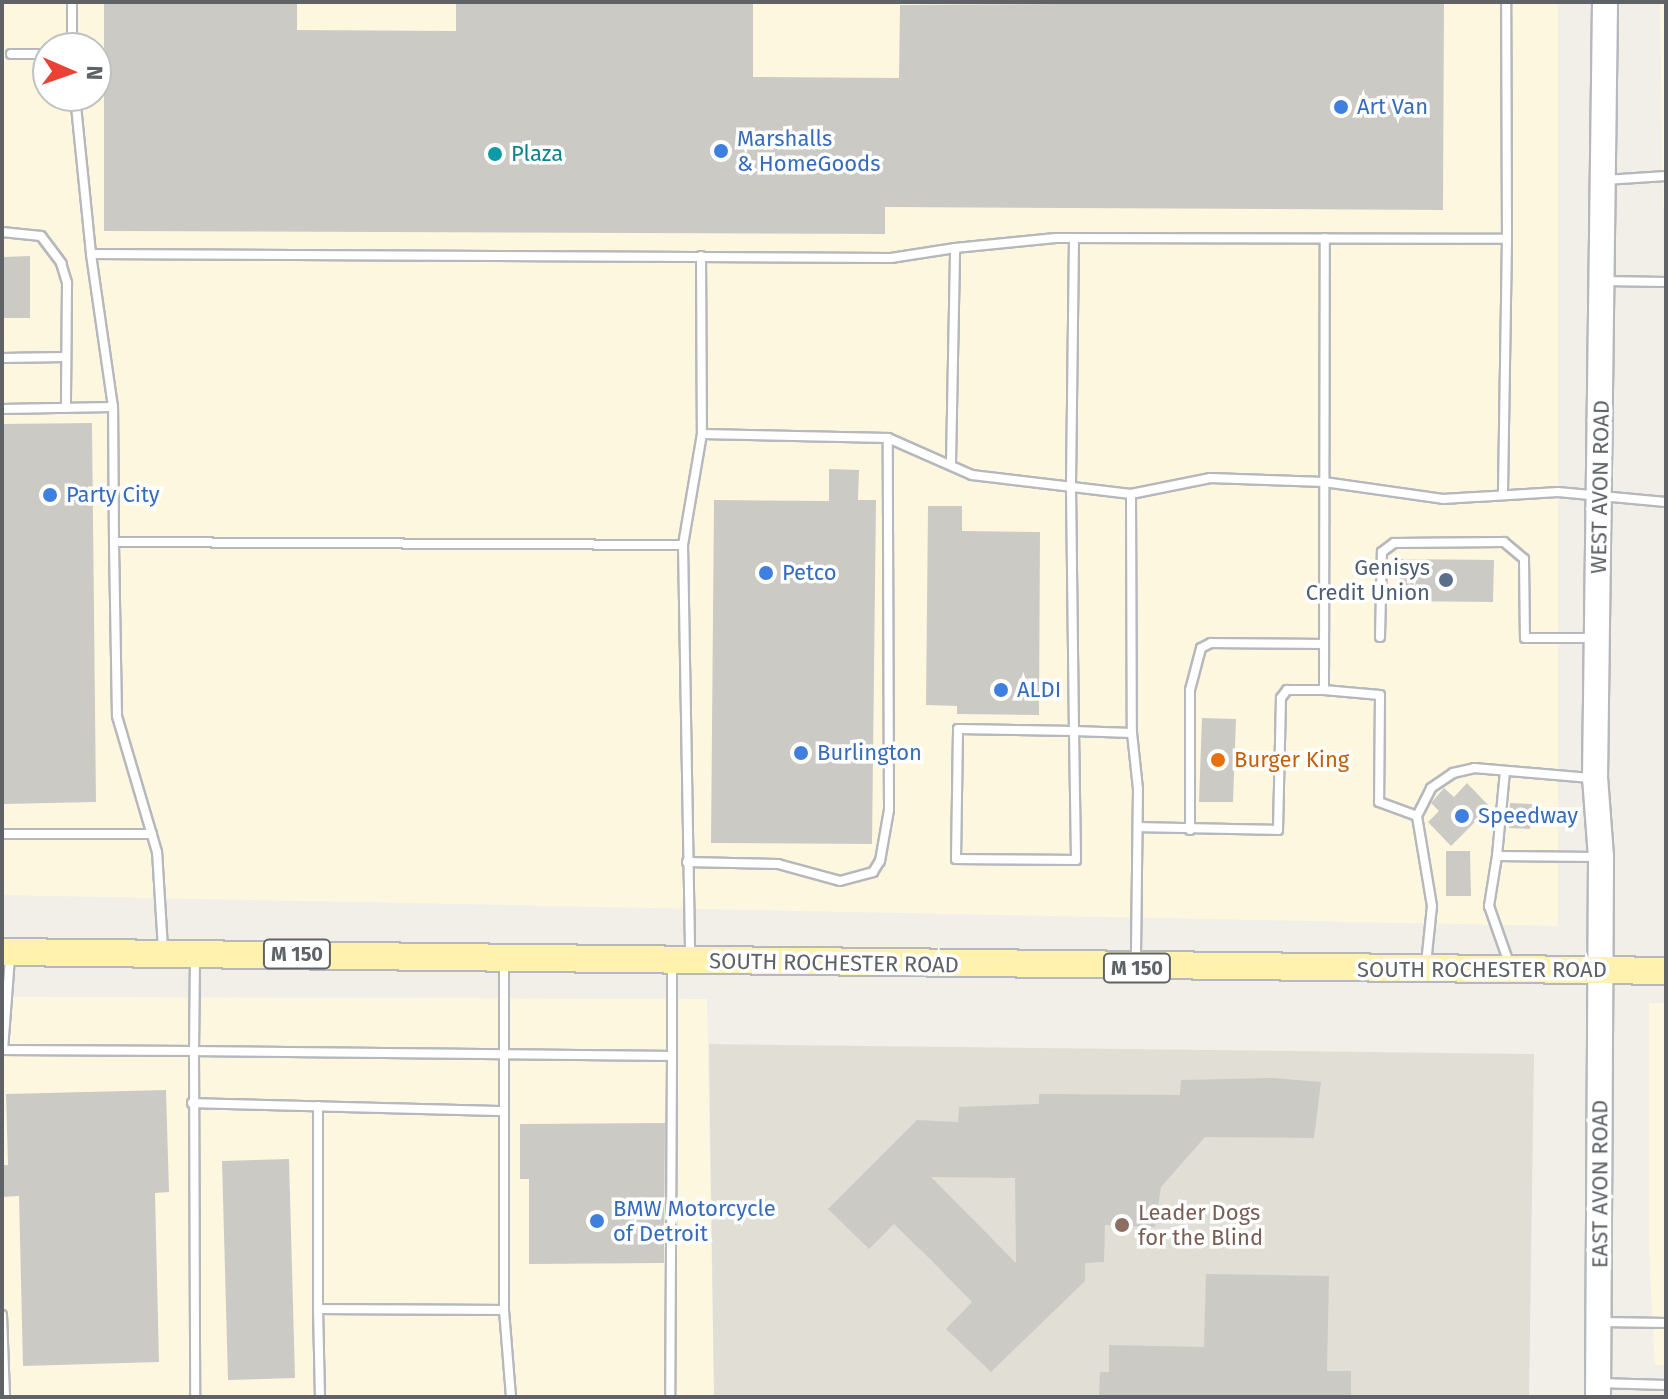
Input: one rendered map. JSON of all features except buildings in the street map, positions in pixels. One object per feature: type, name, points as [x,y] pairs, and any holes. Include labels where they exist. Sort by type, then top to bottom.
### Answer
[{"type":"main road","name":"WEST AVON ROAD","points":[[1600,971],[1601,857],[1595,778],[1605,2]]},
{"type":"main road","name":"SOUTH ROCHESTER ROAD","points":[[6,952],[1425,972],[1666,971]]},
{"type":"main road","name":"EAST AVON ROAD","points":[[1598,1390],[1600,971]]},
{"type":"lane","points":[[72,2],[72,32]]},
{"type":"lane","points":[[1503,492],[1507,239],[1506,2]]},
{"type":"lane","points":[[11,54],[32,54]]},
{"type":"lane","points":[[77,112],[91,254],[113,407],[117,716],[152,834],[162,886],[163,954]]},
{"type":"lane","points":[[1604,180],[1666,176]]},
{"type":"lane","points":[[2,232],[41,236],[52,245],[67,283],[66,408]]},
{"type":"lane","points":[[91,254],[891,258],[955,248],[1074,238],[1507,239]]},
{"type":"lane","points":[[1074,238],[1071,487],[1074,731],[1076,860],[956,859],[958,729],[1074,731],[1132,733]]},
{"type":"lane","points":[[1324,690],[1325,238]]},
{"type":"lane","points":[[951,463],[955,248]]},
{"type":"lane","points":[[670,1397],[672,1056],[687,862],[683,545],[702,434],[701,256]]},
{"type":"lane","points":[[1603,281],[1666,282]]},
{"type":"lane","points":[[2,358],[66,357]]},
{"type":"lane","points":[[2,409],[113,407]]},
{"type":"lane","points":[[702,434],[888,438],[951,463],[972,475],[1131,494],[1210,478],[1324,482],[1443,499],[1503,492],[1666,502]]},
{"type":"lane","points":[[687,862],[778,864],[840,881],[860,879],[880,861],[889,810],[888,438]]},
{"type":"lane","points":[[1131,494],[1132,733],[1138,827],[1136,968]]},
{"type":"lane","points":[[114,542],[683,545]]},
{"type":"lane","points":[[1380,637],[1382,552],[1394,543],[1504,542],[1524,559],[1525,638],[1598,638]]},
{"type":"lane","points":[[1190,830],[1190,690],[1201,648],[1211,643],[1324,644]]},
{"type":"lane","points":[[1138,827],[1278,830],[1281,698],[1287,690],[1380,695],[1379,802],[1417,816]]},
{"type":"lane","points":[[1425,972],[1432,906],[1417,816],[1431,788],[1453,773],[1474,768],[1595,778]]},
{"type":"lane","points":[[1505,771],[1489,906],[1512,972]]},
{"type":"lane","points":[[2,834],[152,834]]},
{"type":"lane","points":[[1497,856],[1601,857]]},
{"type":"lane","points":[[6,952],[2,1051],[672,1056]]},
{"type":"lane","points":[[195,953],[192,1103],[195,1397]]},
{"type":"lane","points":[[504,957],[504,1310],[511,1397]]},
{"type":"lane","points":[[192,1103],[504,1111]]},
{"type":"lane","points":[[318,1106],[320,1397]]},
{"type":"lane","points":[[318,1309],[504,1310]]},
{"type":"lane","points":[[2,1315],[5,1397]]},
{"type":"lane","points":[[1600,1322],[1666,1323]]},
{"type":"lane","points":[[1598,1390],[1666,1385]]},
{"type":"shaded area","points":[[2,2],[1558,2],[1558,926],[2,895]]},
{"type":"shaded area","points":[[1660,2],[1666,2],[1666,208],[1663,208]]},
{"type":"shaded area","points":[[2,997],[707,999],[714,1397],[2,1397]]},
{"type":"shaded area","points":[[1649,1003],[1666,1003],[1666,1365],[1655,1365],[1649,1253]]},
{"type":"shaded area","name":"Leader Dogs for the Blind","points":[[709,1044],[1534,1054],[1529,1397],[714,1397]]},
{"type":"place","name":"Art Van","points":[[1341,107]]},
{"type":"place","name":"Marshalls & HomeGoods","points":[[721,151]]},
{"type":"place","name":"Plaza","points":[[495,154]]},
{"type":"place","name":"Party City","points":[[50,495]]},
{"type":"place","name":"Petco","points":[[766,573]]},
{"type":"place","name":"Genisys Credit Union","points":[[1446,580]]},
{"type":"place","name":"ALDI","points":[[1001,690]]},
{"type":"place","name":"Burlington","points":[[801,753]]},
{"type":"place","name":"Burger King","points":[[1218,760]]},
{"type":"place","name":"Speedway","points":[[1462,816]]},
{"type":"place","name":"BMW Motorcycle of Detroit","points":[[597,1221]]},
{"type":"place","name":"Leader Dogs for the Blind","points":[[1122,1225]]}]
